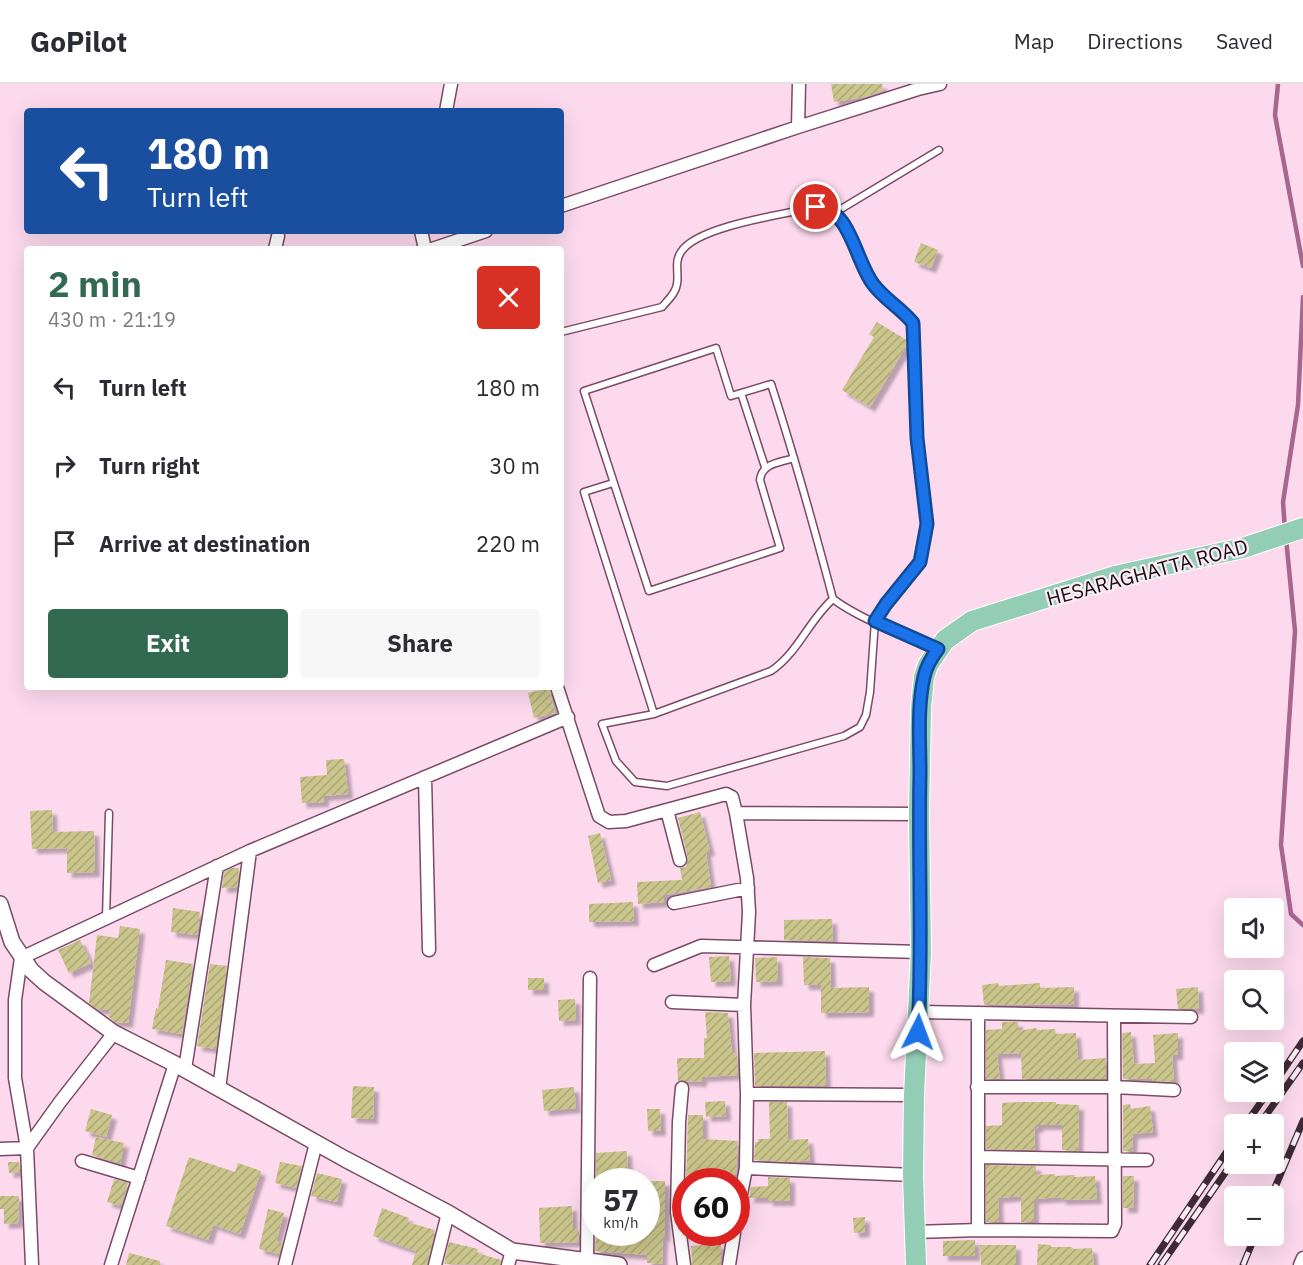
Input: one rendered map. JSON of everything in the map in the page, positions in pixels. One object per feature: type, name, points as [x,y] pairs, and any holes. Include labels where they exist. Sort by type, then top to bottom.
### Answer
[{"type":"main road","name":"HESARAGHATTA ROAD","points":[[916,1265],[913,1175],[914,1095],[921,952],[919,814],[921,708],[924,677],[928,665],[945,640],[972,621],[1115,576],[1243,548],[1292,531]]},
{"type":"street","points":[[447,108],[452,84]]},
{"type":"street","points":[[798,127],[799,84]]},
{"type":"street","points":[[564,205],[918,87],[940,84]]},
{"type":"street","points":[[441,246],[477,234]]},
{"type":"street","points":[[276,246],[278,236]]},
{"type":"street","points":[[558,690],[599,816],[609,822],[626,821],[726,794],[732,797],[748,888],[749,912],[744,1005],[747,1095],[746,1168]]},
{"type":"street","points":[[21,958],[250,851],[568,717]]},
{"type":"street","points":[[425,777],[429,950]]},
{"type":"street","points":[[667,810],[680,860]]},
{"type":"street","points":[[735,813],[919,814]]},
{"type":"street","points":[[219,1089],[250,851]]},
{"type":"street","points":[[111,1265],[139,1178],[180,1067],[217,866]]},
{"type":"street","points":[[674,903],[748,888]]},
{"type":"street","points":[[0,904],[12,942],[21,958],[44,982],[114,1033],[448,1214],[510,1258],[587,1260],[619,1265]]},
{"type":"street","points":[[654,965],[701,946],[921,952]]},
{"type":"street","points":[[21,958],[15,1000],[15,1078],[27,1148],[32,1265]]},
{"type":"street","points":[[587,1260],[590,978]]},
{"type":"street","points":[[672,1002],[744,1005]]},
{"type":"street","points":[[919,1012],[1191,1017]]},
{"type":"street","points":[[978,1013],[978,1230]]},
{"type":"street","points":[[915,1232],[1112,1231],[1115,1224],[1114,1017]]},
{"type":"street","points":[[27,1148],[114,1033]]},
{"type":"street","points":[[977,1088],[1114,1087],[1174,1090]]},
{"type":"street","points":[[682,1088],[677,1212],[684,1265]]},
{"type":"street","points":[[747,1095],[914,1095]]},
{"type":"street","points":[[285,1265],[316,1143]]},
{"type":"street","points":[[0,1149],[27,1148]]},
{"type":"street","points":[[979,1157],[1147,1160]]},
{"type":"street","points":[[82,1161],[139,1178]]},
{"type":"street","points":[[750,1168],[913,1175]]},
{"type":"street","points":[[435,1265],[448,1214]]},
{"type":"street","points":[[729,1265],[732,1246]]},
{"type":"street","points":[[1300,1265],[1303,1258]]},
{"type":"lane","points":[[836,212],[939,150]]},
{"type":"lane","points":[[564,331],[662,307],[678,285],[677,258],[682,250],[690,242],[720,228],[816,207],[826,207],[836,212],[845,224],[860,262],[874,285],[913,323],[917,438],[927,524],[920,562],[875,621],[866,715],[860,727],[844,735],[667,786],[635,782],[616,761],[602,724],[654,714],[771,671],[784,663],[824,607],[833,599]]},
{"type":"lane","points":[[794,458],[765,467],[760,480],[780,548],[649,591],[584,391],[716,348],[731,396],[771,384],[794,458],[833,599],[844,607],[938,649]]},
{"type":"lane","points":[[741,393],[765,467]]},
{"type":"lane","points":[[613,483],[584,492],[654,714]]},
{"type":"lane","points":[[106,918],[109,813]]},
{"type":"building","points":[[831,84],[882,84],[883,91],[865,97],[834,102]]},
{"type":"building","points":[[921,243],[938,250],[931,268],[914,262]]},
{"type":"building","points":[[877,322],[908,343],[870,407],[842,390],[874,337],[869,334]]},
{"type":"building","points":[[549,690],[555,713],[534,718],[528,693]]},
{"type":"building","points":[[344,759],[348,794],[324,796],[324,802],[302,803],[300,777],[327,775],[326,760]]},
{"type":"building","points":[[52,810],[53,832],[94,831],[95,872],[67,873],[67,848],[32,849],[30,811]]},
{"type":"building","points":[[700,812],[710,851],[706,852],[711,887],[664,895],[664,902],[638,904],[637,882],[682,880],[680,868],[686,867],[688,859],[678,818]]},
{"type":"building","points":[[600,833],[611,880],[598,883],[588,836]]},
{"type":"building","points":[[232,868],[239,868],[237,887],[222,888],[224,872]]},
{"type":"building","points":[[633,902],[634,921],[589,922],[589,904]]},
{"type":"building","points":[[173,908],[200,912],[197,935],[171,932]]},
{"type":"building","points":[[832,919],[833,941],[784,940],[784,920]]},
{"type":"building","points":[[120,926],[140,929],[128,1023],[115,1022],[109,1017],[110,1010],[97,1009],[89,1003],[97,935],[118,938]]},
{"type":"building","points":[[80,940],[91,963],[69,973],[58,950]]},
{"type":"building","points":[[729,956],[731,981],[711,982],[709,957]]},
{"type":"building","points":[[777,957],[778,981],[756,982],[755,958]]},
{"type":"building","points":[[803,957],[830,958],[831,988],[869,987],[869,1012],[821,1013],[821,985],[804,985]]},
{"type":"building","points":[[166,960],[193,964],[182,1034],[152,1029],[156,1008],[158,1009]]},
{"type":"building","points":[[210,964],[227,966],[216,1049],[197,1046]]},
{"type":"building","points":[[528,978],[544,978],[544,990],[528,990]]},
{"type":"building","points":[[998,983],[999,986],[1040,983],[1040,988],[1074,987],[1074,1004],[984,1005],[982,985]]},
{"type":"building","points":[[1198,987],[1199,1009],[1178,1009],[1176,989]]},
{"type":"building","points":[[575,999],[576,1020],[559,1021],[558,1000]]},
{"type":"building","points":[[705,1012],[728,1013],[732,1053],[737,1053],[738,1075],[702,1077],[702,1082],[678,1081],[677,1058],[704,1058],[704,1038],[707,1038]]},
{"type":"building","points":[[1002,1022],[1018,1022],[1018,1031],[1036,1028],[1037,1030],[1055,1029],[1056,1034],[1076,1033],[1078,1060],[1106,1058],[1106,1079],[1022,1079],[1021,1053],[997,1054],[1000,1079],[986,1079],[986,1030],[1002,1029]]},
{"type":"building","points":[[1131,1032],[1134,1064],[1155,1063],[1153,1035],[1178,1033],[1178,1055],[1172,1055],[1174,1082],[1123,1079],[1122,1033]]},
{"type":"building","points":[[825,1051],[826,1086],[755,1086],[754,1053]]},
{"type":"building","points":[[353,1086],[374,1087],[373,1119],[351,1118]]},
{"type":"building","points":[[574,1087],[576,1108],[544,1111],[542,1090]]},
{"type":"building","points":[[725,1101],[726,1116],[706,1117],[705,1102]]},
{"type":"building","points":[[769,1102],[787,1102],[788,1139],[808,1139],[810,1160],[791,1162],[754,1160],[755,1142],[758,1142],[758,1139],[770,1139]]},
{"type":"building","points":[[1056,1102],[1056,1104],[1079,1105],[1078,1151],[1062,1150],[1062,1125],[1038,1125],[1038,1128],[1034,1128],[1035,1150],[986,1149],[986,1126],[1002,1125],[1002,1103]]},
{"type":"building","points":[[1130,1104],[1131,1109],[1150,1106],[1153,1132],[1133,1134],[1132,1151],[1123,1151],[1123,1105]]},
{"type":"building","points":[[91,1109],[112,1115],[106,1137],[85,1131]]},
{"type":"building","points":[[647,1109],[660,1109],[661,1131],[648,1131]]},
{"type":"building","points":[[688,1115],[703,1115],[703,1139],[738,1141],[736,1168],[686,1168]]},
{"type":"building","points":[[96,1137],[124,1143],[120,1164],[92,1155]]},
{"type":"building","points":[[627,1151],[628,1168],[596,1168],[596,1153]]},
{"type":"building","points":[[189,1157],[235,1172],[238,1163],[261,1171],[240,1234],[213,1225],[208,1240],[166,1226]]},
{"type":"building","points":[[8,1162],[19,1162],[20,1172],[9,1173]]},
{"type":"building","points":[[280,1162],[302,1166],[296,1188],[275,1183]]},
{"type":"building","points":[[986,1165],[1036,1166],[1036,1175],[1095,1176],[1097,1199],[1061,1200],[1061,1197],[1034,1199],[1034,1222],[1021,1222],[1021,1196],[998,1198],[999,1222],[986,1222]]},
{"type":"building","points":[[317,1173],[342,1179],[337,1202],[311,1196]]},
{"type":"building","points":[[1123,1176],[1134,1176],[1133,1208],[1123,1208]]},
{"type":"building","points":[[768,1177],[790,1178],[790,1201],[750,1198],[751,1187],[768,1186]]},
{"type":"building","points":[[114,1179],[128,1183],[121,1206],[107,1202]]},
{"type":"building","points":[[660,1181],[665,1181],[665,1237],[663,1237],[662,1264],[647,1263],[647,1255],[595,1251],[595,1246],[660,1246]]},
{"type":"building","points":[[0,1196],[19,1196],[18,1223],[4,1224],[4,1209],[0,1209]]},
{"type":"building","points":[[572,1206],[573,1229],[579,1230],[579,1242],[540,1243],[539,1208]]},
{"type":"building","points":[[382,1208],[409,1218],[407,1222],[435,1230],[427,1265],[412,1265],[416,1251],[373,1236]]},
{"type":"building","points":[[268,1209],[284,1213],[276,1241],[282,1243],[279,1254],[259,1249]]},
{"type":"building","points":[[865,1217],[865,1232],[854,1233],[853,1218]]},
{"type":"building","points":[[975,1240],[975,1256],[943,1256],[943,1241]]},
{"type":"building","points":[[449,1242],[478,1249],[477,1253],[501,1260],[500,1265],[444,1264]]},
{"type":"building","points":[[1038,1244],[1051,1245],[1051,1247],[1072,1247],[1073,1249],[1092,1248],[1094,1265],[1037,1265]]},
{"type":"building","points":[[980,1245],[1016,1245],[1016,1265],[981,1265]]},
{"type":"building","points":[[691,1246],[721,1246],[721,1265],[692,1265]]},
{"type":"building","points":[[129,1253],[160,1261],[160,1265],[126,1265]]},
{"type":"waterway","points":[[1278,84],[1275,115],[1303,266]]},
{"type":"waterway","points":[[1285,530],[1283,502],[1298,405],[1303,297]]},
{"type":"waterway","points":[[1286,538],[1295,631],[1281,845],[1291,914],[1303,925]]},
{"type":"railway","points":[[1284,1069],[1303,1041]]},
{"type":"railway","points":[[1267,1114],[1303,1063]]},
{"type":"railway","points":[[1253,1114],[1261,1102]]},
{"type":"railway","points":[[1276,1186],[1303,1121]]},
{"type":"railway","points":[[1150,1265],[1224,1156]]},
{"type":"railway","points":[[1161,1265],[1224,1174]]},
{"type":"railway","points":[[1243,1265],[1251,1246]]},
{"type":"route","points":[[816,207],[826,207],[836,212],[845,224],[860,262],[874,285],[913,323],[917,438],[927,524],[920,562],[875,621],[938,649],[924,677],[921,708],[919,814],[921,952],[918,1032]]}]
